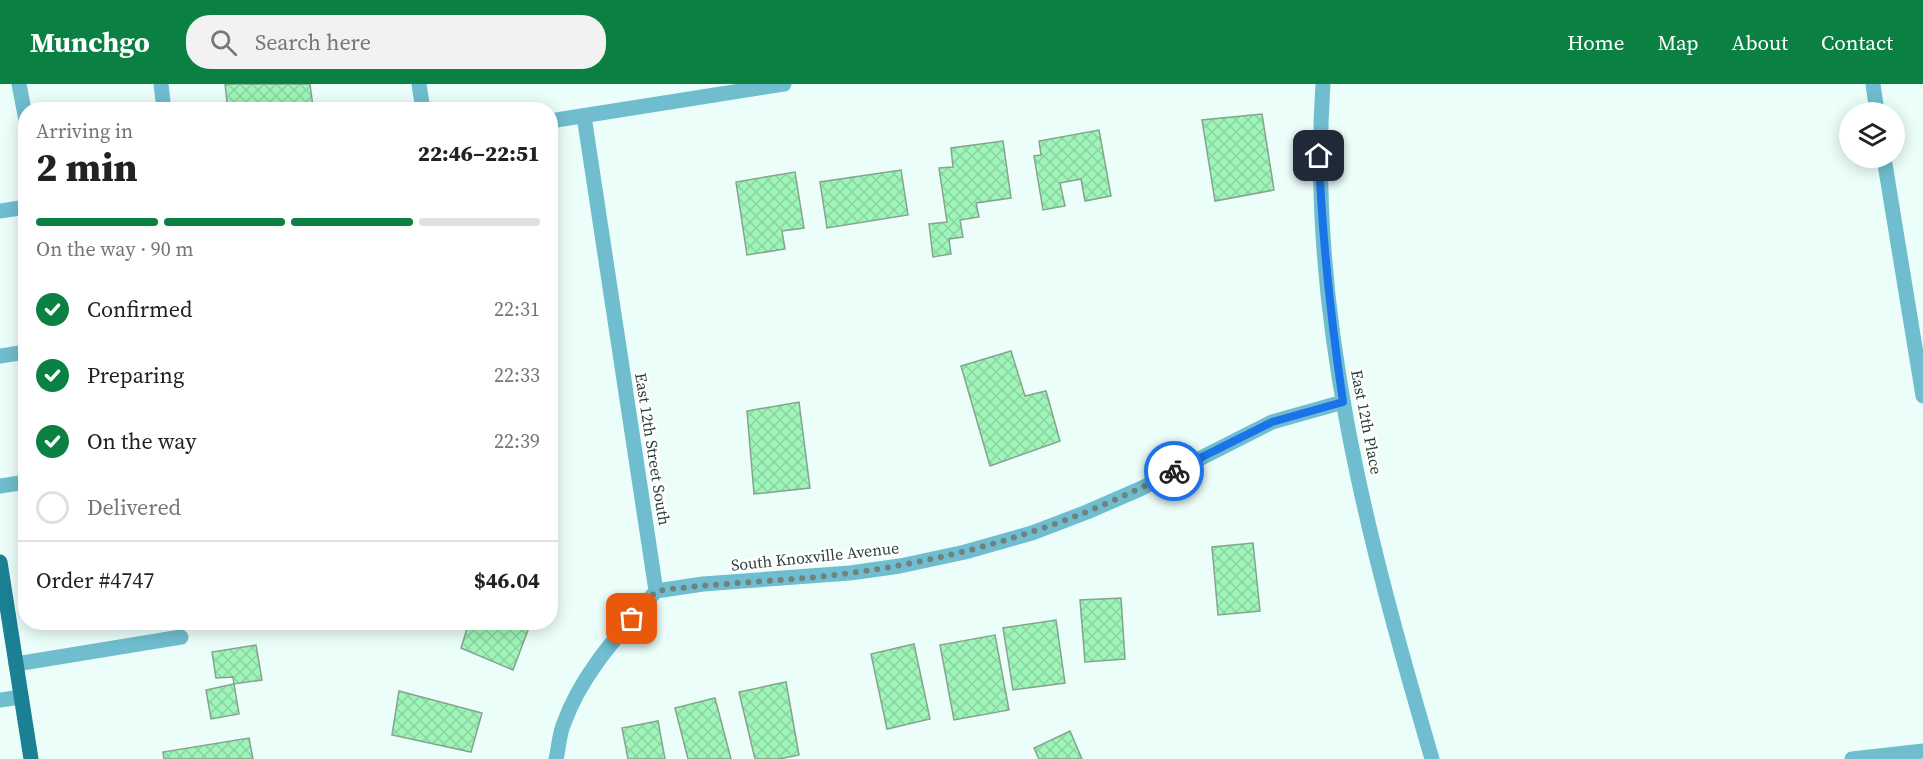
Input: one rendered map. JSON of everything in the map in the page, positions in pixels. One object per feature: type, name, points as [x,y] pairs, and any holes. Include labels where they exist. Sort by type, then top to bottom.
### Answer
[{"type":"main road","points":[[0,562],[31,759]]},
{"type":"street","points":[[19,84],[22,102]]},
{"type":"street","points":[[161,84],[163,102]]},
{"type":"street","points":[[419,84],[422,102]]},
{"type":"street","points":[[558,120],[784,84]]},
{"type":"street","name":"East 12th Place","points":[[1323,84],[1319,137],[1321,214],[1332,327],[1343,402],[1371,538],[1432,759]]},
{"type":"street","points":[[1873,84],[1876,102]]},
{"type":"street","name":"East 12th Street South","points":[[584,116],[656,591]]},
{"type":"street","points":[[1886,168],[1923,392]]},
{"type":"street","points":[[0,211],[18,208]]},
{"type":"street","points":[[0,356],[18,353]]},
{"type":"street","name":"South Knoxville Avenue","points":[[656,591],[703,584],[850,573],[900,566],[965,552],[1032,533],[1087,512],[1140,489],[1272,422],[1343,402]]},
{"type":"street","points":[[0,486],[18,483]]},
{"type":"street","points":[[556,759],[563,724],[582,686],[608,647],[656,591]]},
{"type":"street","points":[[16,664],[181,637]]},
{"type":"street","points":[[0,700],[21,697]]},
{"type":"street","points":[[1852,759],[1923,751]]},
{"type":"building","points":[[225,84],[310,84],[312,102],[227,102]]},
{"type":"building","points":[[1262,114],[1274,190],[1215,201],[1202,120]]},
{"type":"building","points":[[1099,130],[1111,196],[1085,201],[1081,179],[1060,183],[1065,206],[1043,210],[1034,156],[1041,155],[1039,141]]},
{"type":"building","points":[[1003,141],[1011,198],[976,203],[979,217],[960,220],[963,237],[949,239],[951,254],[933,257],[929,224],[947,222],[939,168],[953,167],[951,148]]},
{"type":"building","points":[[901,170],[908,215],[827,228],[820,182]]},
{"type":"building","points":[[795,172],[804,228],[782,231],[785,249],[747,255],[736,182]]},
{"type":"building","points":[[1011,351],[1025,396],[1046,391],[1060,441],[990,466],[961,366]]},
{"type":"building","points":[[799,402],[810,488],[754,494],[747,411]]},
{"type":"building","points":[[1253,543],[1260,611],[1218,615],[1212,547]]},
{"type":"building","points":[[1121,598],[1125,659],[1085,662],[1080,600]]},
{"type":"building","points":[[1056,620],[1065,683],[1013,690],[1003,628]]},
{"type":"building","points":[[467,630],[528,630],[513,670],[461,648]]},
{"type":"building","points":[[995,635],[1009,710],[954,720],[940,645]]},
{"type":"building","points":[[914,644],[930,719],[887,729],[871,654]]},
{"type":"building","points":[[256,645],[262,680],[234,684],[233,677],[216,678],[212,652]]},
{"type":"building","points":[[786,682],[799,755],[779,759],[755,759],[739,692]]},
{"type":"building","points":[[234,684],[239,714],[211,719],[206,690]]},
{"type":"building","points":[[399,691],[482,713],[471,752],[392,735]]},
{"type":"building","points":[[715,698],[731,759],[688,759],[675,708]]},
{"type":"building","points":[[658,721],[665,759],[628,759],[622,728]]},
{"type":"building","points":[[1070,731],[1082,759],[1039,759],[1034,748]]},
{"type":"building","points":[[249,738],[253,759],[164,759],[163,752]]},
{"type":"way so far","points":[[632,619],[656,591],[703,584],[850,573],[900,566],[965,552],[1032,533],[1087,512],[1174,471]]},
{"type":"route","points":[[1174,471],[1272,422],[1343,402],[1332,327],[1321,214],[1319,156]]}]
